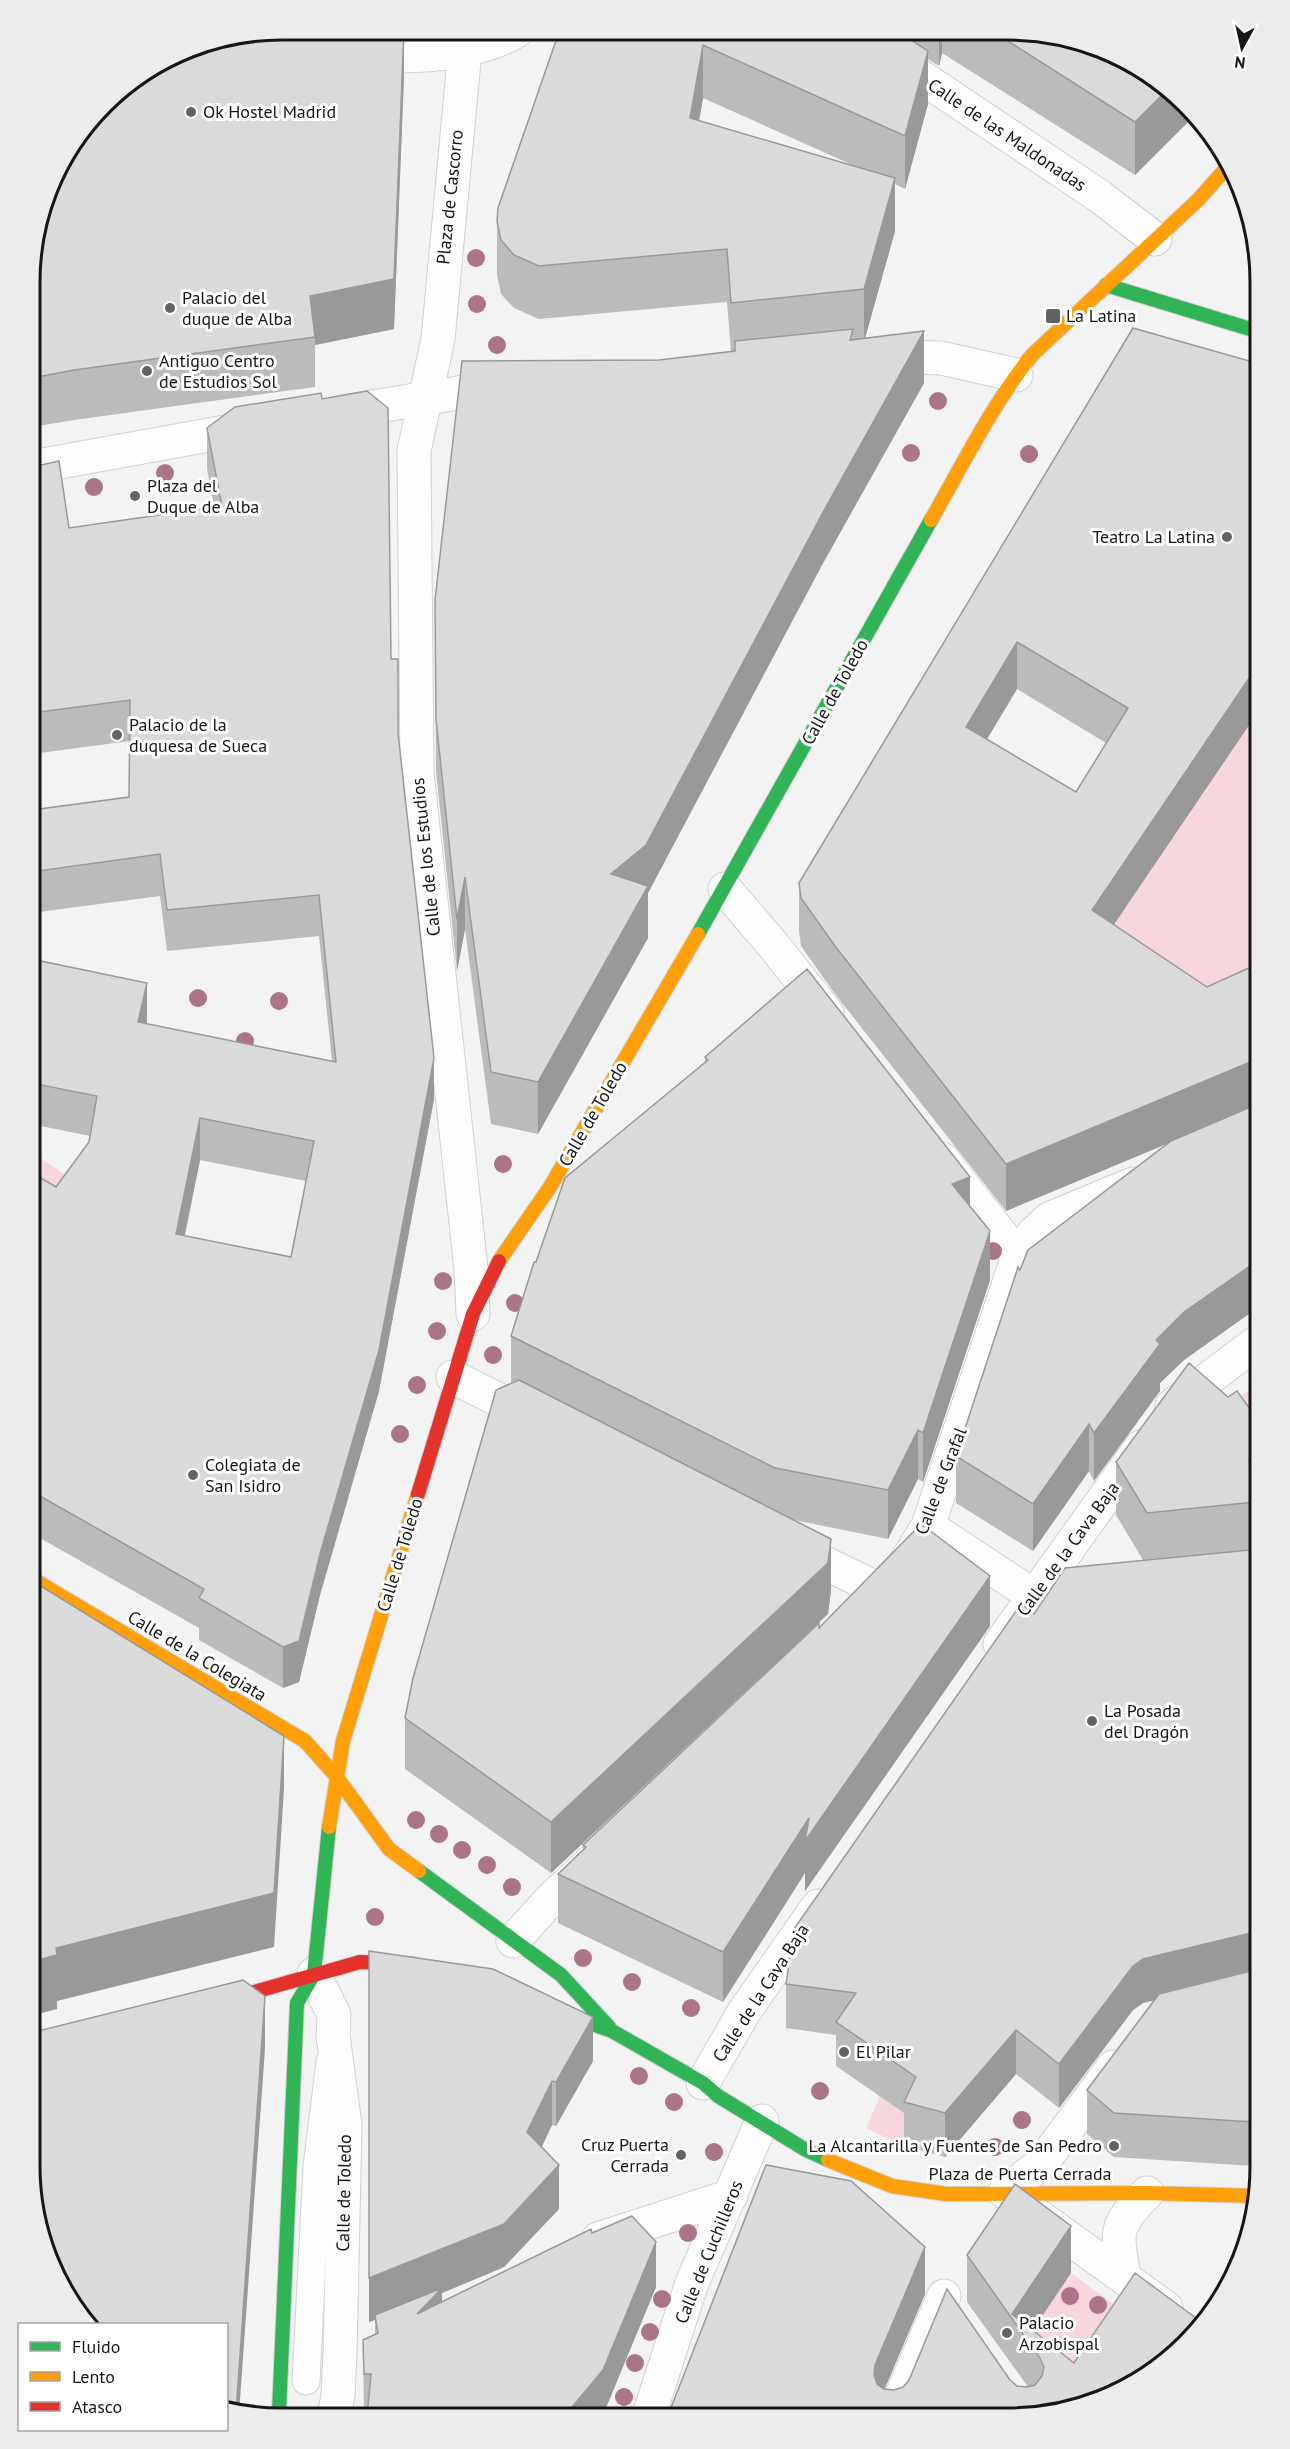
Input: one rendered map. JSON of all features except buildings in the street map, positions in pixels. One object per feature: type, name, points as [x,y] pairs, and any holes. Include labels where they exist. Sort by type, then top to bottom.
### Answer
[{"type":"street","points":[[326,56],[406,57],[464,40]]},
{"type":"street","name":"Plaza de Cascorro","points":[[426,398],[438,339],[464,40]]},
{"type":"street","name":"Calle de las Maldonadas","points":[[867,40],[1099,196],[1147,246]]},
{"type":"street","points":[[1147,246],[1199,199],[1223,172]]},
{"type":"street","name":"Calle de Toledo","points":[[279,2408],[297,2003],[314,1974],[323,1873],[336,1776],[343,1741],[473,1314],[501,1257],[550,1187],[725,889],[980,433],[1016,375],[1059,329],[1147,246]]},
{"type":"street","points":[[1106,285],[1250,329]]},
{"type":"street","points":[[848,363],[907,357],[941,358],[1016,375]]},
{"type":"street","points":[[315,417],[482,389],[530,387]]},
{"type":"street","name":"Calle de los Estudios","points":[[426,398],[414,451],[417,772],[471,1269],[473,1314]]},
{"type":"street","points":[[40,465],[280,422]]},
{"type":"street","points":[[725,889],[774,946],[848,1040]]},
{"type":"street","points":[[922,1134],[1018,1256]]},
{"type":"street","name":"Calle de Grafal","points":[[854,1615],[903,1566],[928,1526],[1018,1256],[1033,1234],[1049,1219],[1165,1170]]},
{"type":"street","name":"Calle de la Cava Baja","points":[[987,1664],[1171,1407],[1250,1348]]},
{"type":"street","points":[[453,1377],[562,1432]]},
{"type":"street","points":[[928,1526],[1034,1596],[1081,1591]]},
{"type":"street","points":[[764,1532],[880,1590]]},
{"type":"street","name":"Calle de la Colegiata","points":[[40,1583],[305,1741],[336,1776],[389,1849],[561,1975],[612,2031]]},
{"type":"street","points":[[513,1941],[552,1898],[613,1842]]},
{"type":"street","name":"Calle de la Cava Baja","points":[[703,2083],[744,2012],[838,1877]]},
{"type":"street","points":[[198,2007],[360,1962],[394,1962],[431,1966]]},
{"type":"street","name":"Calle de Toledo","points":[[314,1974],[334,2015],[333,2035],[345,2125],[354,2348],[336,2408]]},
{"type":"street","points":[[536,2003],[612,2031]]},
{"type":"street","name":"Plaza de Puerta Cerrada","points":[[612,2031],[703,2083],[718,2096],[825,2159],[892,2186],[946,2194],[1005,2192],[1247,2196]]},
{"type":"street","points":[[1134,2040],[1042,2163],[1005,2192],[1188,2324]]},
{"type":"street","name":"Calle de Cuchilleros","points":[[651,2408],[692,2283],[762,2121]]},
{"type":"street","points":[[1124,2276],[1117,2241],[1119,2229],[1126,2214],[1147,2193]]},
{"type":"street","points":[[572,2252],[591,2241],[731,2196]]},
{"type":"street","points":[[899,2408],[955,2313]]},
{"type":"lane","points":[[306,2381],[317,2167],[333,2035]]},
{"type":"shaded area","points":[[1250,724],[1250,1007],[1092,957]]},
{"type":"shaded area","points":[[40,1158],[72,1179],[40,1202]]},
{"type":"shaded area","points":[[1250,1389],[1250,1468],[1204,1429]]},
{"type":"shaded area","points":[[917,2041],[908,2137],[904,2146],[866,2128],[880,2096]]},
{"type":"shaded area","points":[[1071,2273],[1135,2320],[1084,2396],[1066,2401],[1012,2362]]},
{"type":"traffic: fast","points":[[1106,285],[1250,329]]},
{"type":"traffic: fast","points":[[698,934],[931,520]]},
{"type":"traffic: fast","points":[[279,2408],[297,2003],[314,1974],[329,1827]]},
{"type":"traffic: fast","points":[[419,1871],[561,1975],[609,2027]]},
{"type":"traffic: fast","points":[[549,2009],[612,2031],[703,2083],[718,2096],[806,2150],[828,2160]]},
{"type":"traffic: slow","points":[[931,520],[991,414],[1032,355],[1199,199],[1223,172]]},
{"type":"traffic: slow","points":[[499,1261],[550,1187],[698,934]]},
{"type":"traffic: slow","points":[[329,1827],[343,1741],[418,1494]]},
{"type":"traffic: slow","points":[[40,1583],[305,1741],[336,1776],[389,1849],[419,1871]]},
{"type":"traffic: slow","points":[[828,2160],[892,2186],[946,2194],[1147,2193],[1247,2196]]},
{"type":"traffic: jam","points":[[418,1494],[473,1314],[499,1261]]},
{"type":"traffic: jam","points":[[215,2003],[360,1962],[413,1964]]},
{"type":"place","name":"Ok Hostel Madrid","points":[[191,112]]},
{"type":"place","name":"Palacio del duque de Alba","points":[[170,308]]},
{"type":"place","name":"La Latina","points":[[1053,316]]},
{"type":"place","name":"Antiguo Centro de Estudios Sol","points":[[147,371]]},
{"type":"place","name":"Plaza del Duque de Alba","points":[[135,496]]},
{"type":"place","name":"Teatro La Latina","points":[[1227,537]]},
{"type":"place","name":"Palacio de la duquesa de Sueca","points":[[117,735]]},
{"type":"place","name":"Colegiata de San Isidro","points":[[193,1475]]},
{"type":"place","name":"La Posada del Dragón","points":[[1092,1721]]},
{"type":"place","name":"El Pilar","points":[[844,2052]]},
{"type":"place","name":"La Alcantarilla y Fuentes de San Pedro","points":[[1114,2146]]},
{"type":"place","name":"Cruz Puerta Cerrada","points":[[681,2155]]},
{"type":"place","name":"Palacio Arzobispal","points":[[1007,2333]]}]
